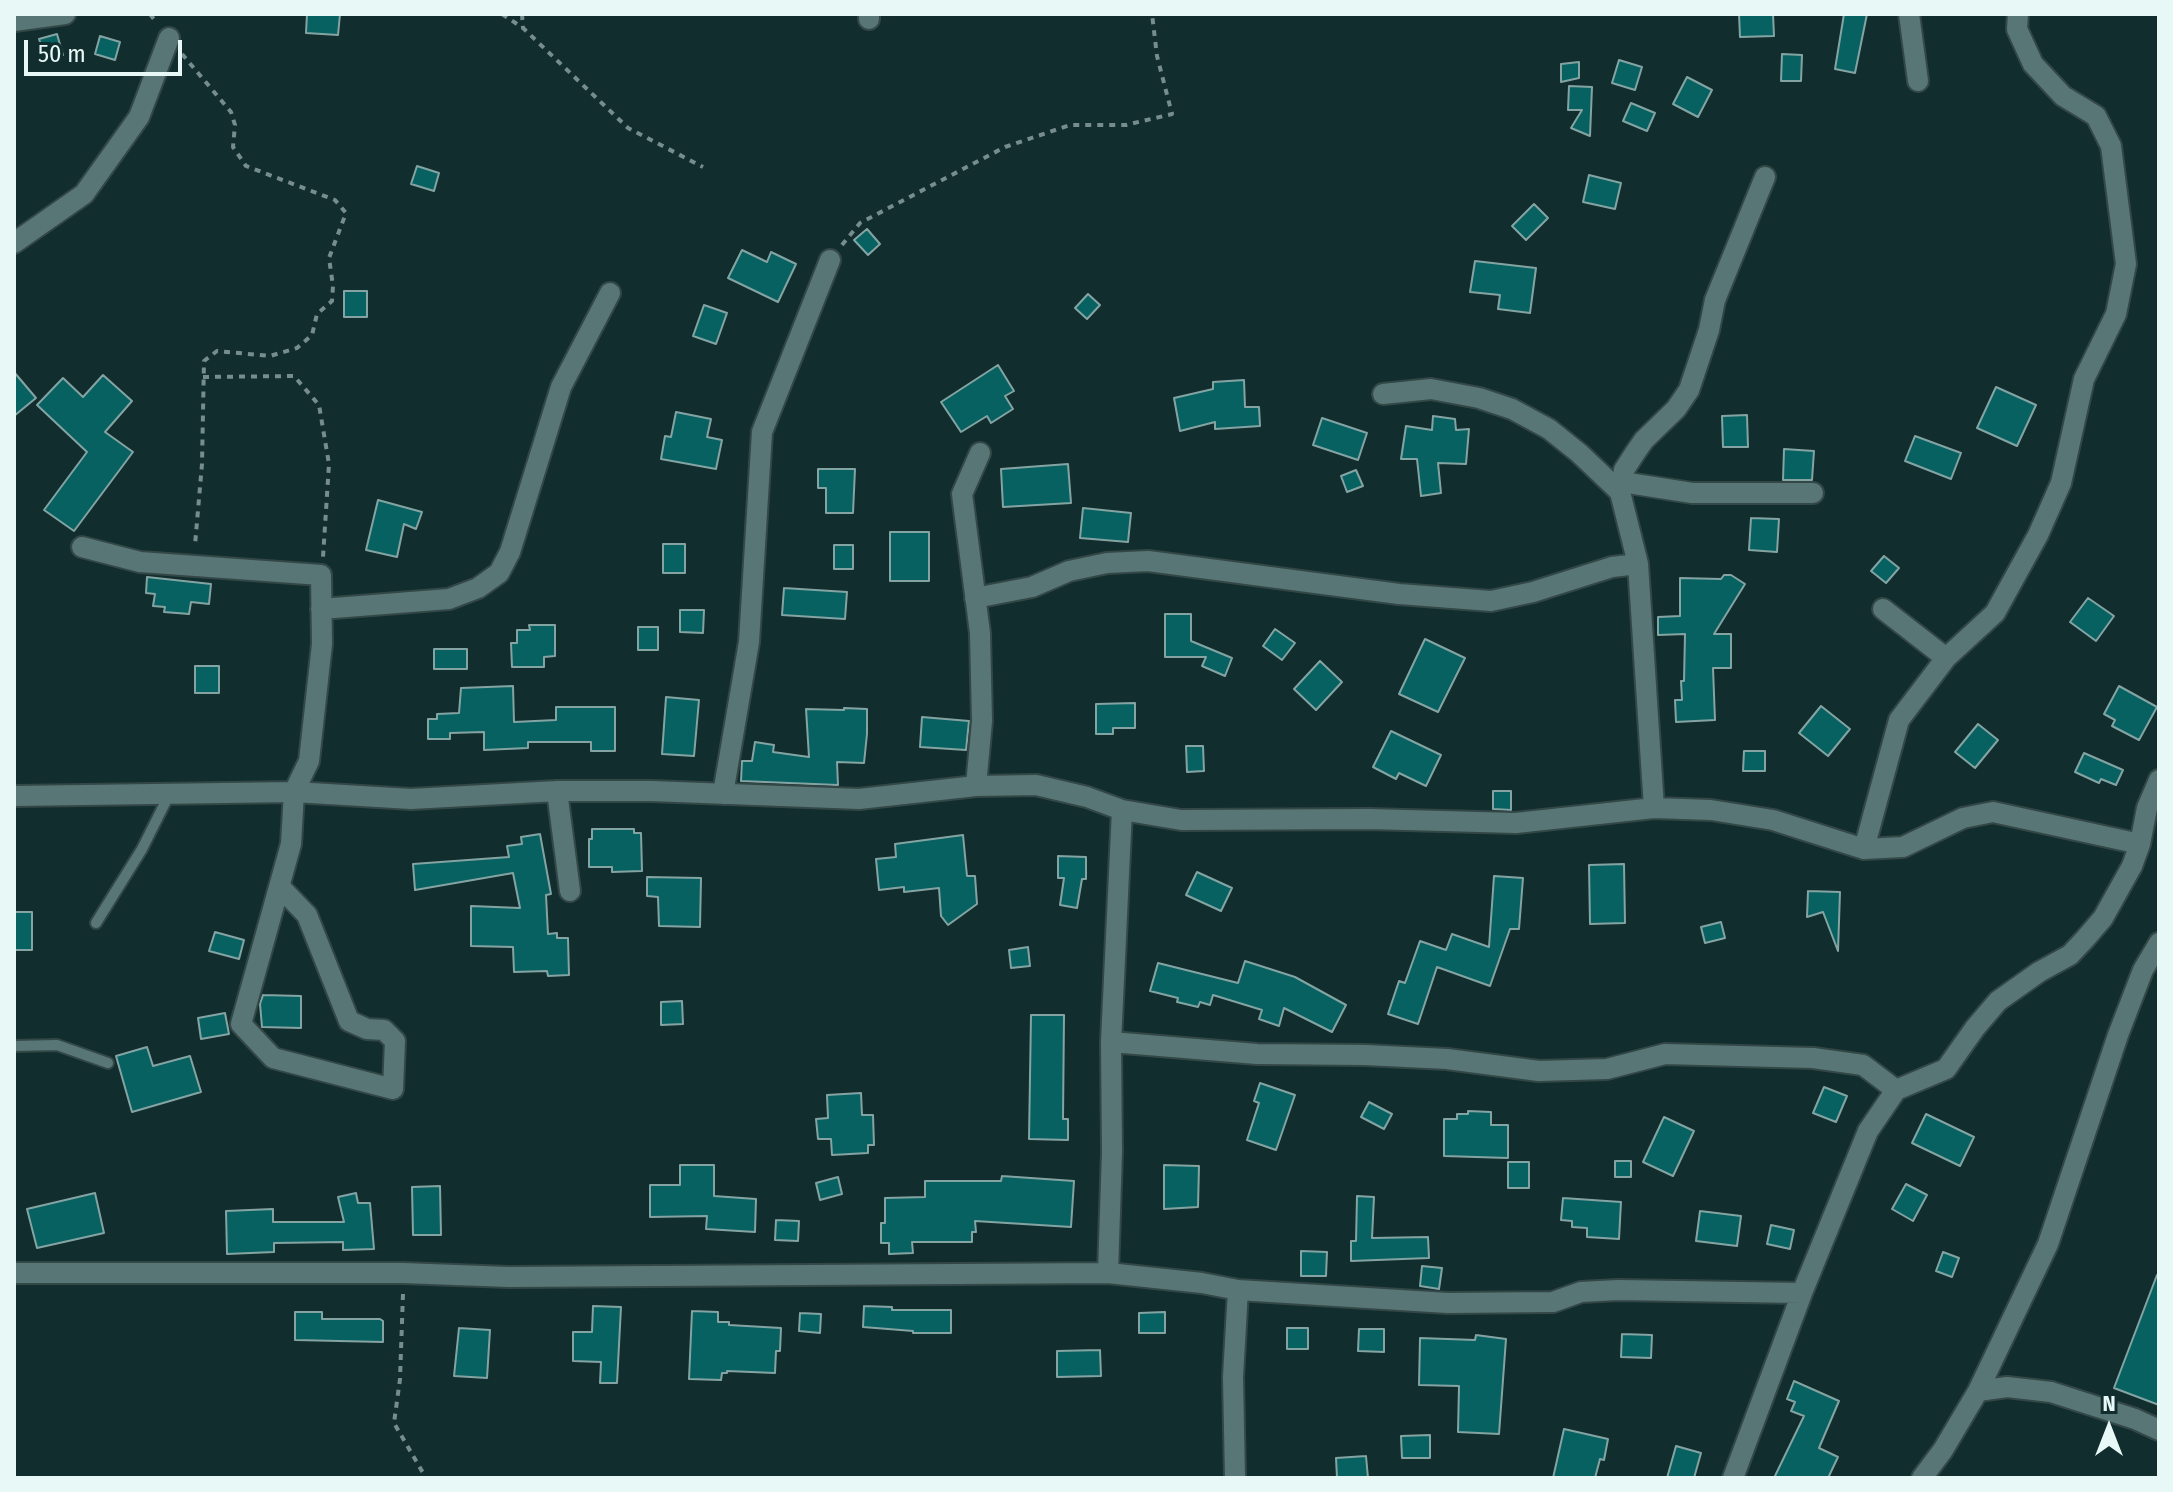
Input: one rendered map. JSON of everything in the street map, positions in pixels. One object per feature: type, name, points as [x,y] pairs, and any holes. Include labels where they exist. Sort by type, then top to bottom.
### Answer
[{"type":"street","points":[[14,21],[65,14]]},
{"type":"street","points":[[1909,14],[1918,81]]},
{"type":"street","points":[[1864,849],[1899,720],[1946,658],[1995,613],[2038,535],[2061,483],[2084,379],[2116,314],[2126,264],[2111,146],[2096,116],[2063,96],[2033,64],[2017,29],[2018,14]]},
{"type":"street","points":[[14,243],[84,194],[139,117],[169,38]]},
{"type":"street","points":[[1654,808],[1638,564],[1621,487],[1624,470],[1644,440],[1676,409],[1689,390],[1709,330],[1715,300],[1765,177]]},
{"type":"street","points":[[723,794],[749,642],[762,432],[830,260]]},
{"type":"street","points":[[321,609],[449,599],[478,588],[499,573],[510,552],[561,387],[610,293]]},
{"type":"street","points":[[1383,394],[1431,389],[1479,398],[1512,409],[1549,429],[1621,487],[1692,493],[1813,493]]},
{"type":"street","points":[[976,786],[982,721],[980,633],[962,494],[980,453]]},
{"type":"street","points":[[82,547],[140,562],[321,575],[322,644],[309,761],[294,792],[291,844],[241,1024],[273,1058],[393,1089],[395,1041],[384,1030],[367,1029],[349,1021],[307,915],[280,887]]},
{"type":"street","points":[[975,598],[1032,587],[1069,571],[1094,565],[1148,561],[1399,594],[1491,601],[1533,592],[1612,567],[1638,564]]},
{"type":"street","points":[[1883,609],[1946,658]]},
{"type":"street","points":[[1733,1478],[1802,1293],[1868,1131],[1896,1090],[1946,1069],[1998,1001],[2070,955],[2103,918],[2132,866],[2159,780]]},
{"type":"street","points":[[14,796],[294,792],[411,799],[557,791],[651,791],[859,799],[976,786],[1036,785],[1087,797],[1122,810],[1181,820],[1353,819],[1516,823],[1654,808],[1711,810],[1773,820],[1864,849],[1903,847],[1963,818],[1993,812],[2140,844]]},
{"type":"street","points":[[557,791],[570,891]]},
{"type":"street","points":[[1108,1273],[1112,1152],[1111,1042],[1122,810]]},
{"type":"street","points":[[1922,1478],[1943,1450],[1978,1391],[2048,1244],[2118,1035],[2143,970],[2159,943]]},
{"type":"street","points":[[1111,1042],[1257,1054],[1447,1059],[1539,1071],[1607,1069],[1665,1054],[1813,1058],[1863,1065],[1896,1090]]},
{"type":"street","points":[[14,1273],[403,1273],[509,1277],[1108,1273],[1238,1290],[1448,1303],[1553,1302],[1581,1292],[1618,1290],[1802,1293]]},
{"type":"street","points":[[1235,1478],[1233,1377],[1238,1290]]},
{"type":"street","points":[[1978,1391],[2007,1387],[2051,1392],[2135,1419],[2159,1430]]},
{"type":"lane","points":[[96,923],[142,849],[170,793]]},
{"type":"lane","points":[[14,1046],[57,1045],[108,1063]]},
{"type":"path","points":[[150,14],[231,112],[235,125],[233,147],[246,166],[335,200],[346,213],[329,258],[332,301],[317,314],[312,335],[297,348],[270,356],[217,351],[204,361],[202,464],[195,527],[195,568]]},
{"type":"path","points":[[502,14],[523,28],[628,128],[703,167]]},
{"type":"path","points":[[522,14],[523,28]]},
{"type":"path","points":[[830,260],[860,223],[1005,147],[1070,125],[1126,125],[1172,114],[1157,56],[1152,14]]},
{"type":"path","points":[[203,377],[294,376],[319,405],[329,464],[321,575]]},
{"type":"path","points":[[403,1273],[400,1379],[394,1423],[426,1478]]},
{"type":"building","points":[[307,14],[340,14],[338,35],[306,33]]},
{"type":"building","points":[[1739,14],[1773,14],[1774,36],[1740,37]]},
{"type":"building","points":[[1844,14],[1867,14],[1855,73],[1835,69]]},
{"type":"building","points":[[57,34],[63,55],[46,60],[39,39]]},
{"type":"building","points":[[100,36],[120,42],[115,60],[95,54]]},
{"type":"building","points":[[1782,54],[1802,55],[1801,81],[1781,81]]},
{"type":"building","points":[[1619,60],[1642,67],[1635,90],[1612,83]]},
{"type":"building","points":[[1579,62],[1579,78],[1561,82],[1561,64]]},
{"type":"building","points":[[1687,77],[1712,90],[1698,117],[1673,104]]},
{"type":"building","points":[[1569,86],[1592,87],[1590,136],[1571,128],[1582,110],[1568,110]]},
{"type":"building","points":[[1631,103],[1655,113],[1647,131],[1623,121]]},
{"type":"building","points":[[417,166],[439,173],[434,191],[411,184]]},
{"type":"building","points":[[1589,175],[1621,183],[1615,209],[1583,202]]},
{"type":"building","points":[[1534,204],[1548,218],[1526,240],[1512,226]]},
{"type":"building","points":[[867,229],[880,244],[868,255],[854,240]]},
{"type":"building","points":[[742,250],[767,262],[771,252],[796,264],[778,302],[728,278]]},
{"type":"building","points":[[1475,261],[1536,268],[1530,313],[1498,309],[1500,295],[1470,292]]},
{"type":"building","points":[[344,291],[367,291],[367,317],[344,317]]},
{"type":"building","points":[[1088,294],[1100,305],[1087,319],[1075,308]]},
{"type":"building","points":[[704,305],[727,313],[716,344],[693,336]]},
{"type":"building","points":[[998,365],[1014,391],[1005,396],[1013,409],[991,423],[987,416],[961,432],[941,402]]},
{"type":"building","points":[[14,372],[36,398],[14,416]]},
{"type":"building","points":[[103,375],[132,401],[105,432],[133,452],[74,531],[44,510],[87,452],[37,405],[63,378],[83,397]]},
{"type":"building","points":[[1244,380],[1245,407],[1259,407],[1260,426],[1215,429],[1215,422],[1180,431],[1174,398],[1213,389],[1213,382]]},
{"type":"building","points":[[1996,387],[2036,405],[2017,446],[1977,428]]},
{"type":"building","points":[[676,412],[711,419],[707,437],[722,440],[716,469],[661,459],[665,436],[671,437]]},
{"type":"building","points":[[1747,415],[1748,447],[1723,447],[1722,416]]},
{"type":"building","points":[[1433,416],[1455,419],[1456,430],[1469,429],[1466,464],[1438,463],[1441,493],[1421,496],[1417,459],[1401,459],[1406,426],[1432,430]]},
{"type":"building","points":[[1322,418],[1367,433],[1358,460],[1313,445]]},
{"type":"building","points":[[1915,436],[1961,453],[1951,479],[1905,461]]},
{"type":"building","points":[[1784,449],[1814,451],[1812,480],[1783,480]]},
{"type":"building","points":[[1068,464],[1071,503],[1003,507],[1001,469]]},
{"type":"building","points":[[818,469],[855,469],[853,513],[826,513],[826,488],[818,488]]},
{"type":"building","points":[[1356,470],[1363,486],[1347,492],[1341,476]]},
{"type":"building","points":[[378,500],[422,512],[416,529],[404,524],[397,557],[366,550]]},
{"type":"building","points":[[1083,508],[1131,513],[1128,542],[1080,538]]},
{"type":"building","points":[[1751,518],[1779,519],[1777,552],[1749,550]]},
{"type":"building","points":[[890,532],[929,532],[929,581],[890,581]]},
{"type":"building","points":[[663,544],[685,544],[685,573],[663,573]]},
{"type":"building","points":[[834,545],[853,545],[853,569],[834,569]]},
{"type":"building","points":[[1884,556],[1899,568],[1886,583],[1871,571]]},
{"type":"building","points":[[1724,575],[1731,575],[1745,584],[1714,634],[1731,634],[1731,668],[1713,668],[1715,720],[1676,722],[1675,700],[1682,700],[1681,681],[1684,681],[1685,634],[1658,635],[1658,617],[1680,616],[1680,578],[1721,579]]},
{"type":"building","points":[[147,577],[211,584],[209,604],[191,602],[189,614],[164,612],[165,607],[153,606],[155,594],[146,593]]},
{"type":"building","points":[[784,588],[847,592],[845,619],[782,615]]},
{"type":"building","points":[[2088,598],[2114,616],[2096,641],[2070,622]]},
{"type":"building","points":[[680,610],[704,610],[703,633],[680,632]]},
{"type":"building","points":[[1165,614],[1191,614],[1191,641],[1232,658],[1225,676],[1202,666],[1206,657],[1165,657]]},
{"type":"building","points":[[529,625],[555,625],[555,656],[544,657],[544,667],[512,667],[511,643],[517,643],[517,630],[530,630]]},
{"type":"building","points":[[638,627],[658,627],[658,650],[638,650]]},
{"type":"building","points":[[1275,629],[1295,643],[1282,660],[1263,646]]},
{"type":"building","points":[[1425,639],[1465,658],[1438,712],[1399,694]]},
{"type":"building","points":[[434,649],[467,649],[467,669],[434,669]]},
{"type":"building","points":[[1320,661],[1342,682],[1316,710],[1294,689]]},
{"type":"building","points":[[195,666],[219,666],[219,693],[195,693]]},
{"type":"building","points":[[513,686],[514,722],[556,720],[556,707],[615,707],[615,751],[591,751],[591,742],[528,742],[528,748],[484,750],[484,732],[450,733],[450,739],[428,739],[428,719],[437,719],[437,714],[459,713],[461,688]]},
{"type":"building","points":[[2119,686],[2157,707],[2139,740],[2112,726],[2115,720],[2104,714]]},
{"type":"building","points":[[666,697],[699,700],[694,756],[662,754]]},
{"type":"building","points":[[1135,703],[1135,728],[1113,728],[1113,734],[1096,734],[1096,704]]},
{"type":"building","points":[[1821,706],[1850,729],[1828,756],[1799,733]]},
{"type":"building","points":[[806,709],[867,709],[867,734],[864,763],[837,762],[838,785],[741,781],[742,761],[752,761],[755,742],[774,745],[773,752],[809,757]]},
{"type":"building","points":[[922,717],[969,721],[966,750],[920,747]]},
{"type":"building","points":[[1978,724],[1998,740],[1975,768],[1955,752]]},
{"type":"building","points":[[1391,731],[1441,755],[1426,786],[1399,773],[1396,779],[1373,767]]},
{"type":"building","points":[[1186,746],[1203,746],[1204,771],[1187,772]]},
{"type":"building","points":[[1744,751],[1765,751],[1765,771],[1743,771]]},
{"type":"building","points":[[2084,753],[2123,770],[2116,785],[2101,779],[2099,783],[2075,772]]},
{"type":"building","points":[[1493,791],[1511,791],[1511,810],[1493,809]]},
{"type":"building","points":[[592,829],[634,829],[634,833],[641,833],[642,871],[612,872],[612,867],[589,867]]},
{"type":"building","points":[[540,834],[551,894],[546,895],[548,934],[557,933],[557,938],[568,938],[569,975],[548,976],[547,971],[514,972],[513,947],[471,946],[471,906],[520,908],[513,873],[415,890],[413,864],[509,857],[507,846],[522,844],[521,837]]},
{"type":"building","points":[[963,835],[967,876],[975,876],[977,904],[948,925],[941,916],[939,888],[904,892],[904,887],[879,890],[876,859],[896,857],[895,844]]},
{"type":"building","points":[[1058,856],[1086,857],[1086,879],[1082,879],[1077,908],[1060,905],[1064,878],[1058,878]]},
{"type":"building","points":[[1624,864],[1625,923],[1590,924],[1589,865]]},
{"type":"building","points":[[1197,872],[1232,888],[1221,911],[1186,895]]},
{"type":"building","points":[[1494,876],[1523,878],[1519,929],[1510,929],[1490,986],[1437,967],[1418,1024],[1388,1014],[1399,981],[1405,983],[1420,941],[1446,950],[1452,934],[1489,947]]},
{"type":"building","points":[[647,877],[701,878],[700,927],[659,926],[658,897],[647,896]]},
{"type":"building","points":[[1808,891],[1840,892],[1838,951],[1823,912],[1807,917]]},
{"type":"building","points":[[14,912],[32,912],[32,950],[14,950]]},
{"type":"building","points":[[1721,922],[1725,938],[1705,943],[1701,927]]},
{"type":"building","points":[[215,932],[244,940],[239,959],[209,951]]},
{"type":"building","points":[[1028,947],[1030,966],[1011,968],[1009,950]]},
{"type":"building","points":[[1245,961],[1295,977],[1346,1005],[1332,1032],[1284,1008],[1279,1026],[1259,1019],[1262,1010],[1213,995],[1210,1005],[1200,1002],[1198,1007],[1150,991],[1158,963],[1238,983]]},
{"type":"building","points":[[263,995],[301,996],[301,1028],[262,1027],[260,1004]]},
{"type":"building","points":[[682,1001],[683,1024],[661,1025],[661,1002]]},
{"type":"building","points":[[225,1013],[229,1034],[201,1039],[198,1018]]},
{"type":"building","points":[[1031,1015],[1064,1015],[1063,1119],[1068,1119],[1068,1140],[1029,1139]]},
{"type":"building","points":[[147,1047],[153,1066],[190,1056],[201,1092],[132,1112],[116,1056]]},
{"type":"building","points":[[1260,1083],[1295,1095],[1276,1150],[1247,1140],[1259,1103],[1254,1101]]},
{"type":"building","points":[[1824,1087],[1847,1096],[1836,1122],[1813,1113]]},
{"type":"building","points":[[861,1093],[862,1115],[873,1115],[874,1145],[868,1145],[868,1153],[832,1155],[831,1139],[818,1139],[816,1119],[828,1118],[827,1095]]},
{"type":"building","points":[[1369,1102],[1392,1114],[1384,1129],[1361,1117]]},
{"type":"building","points":[[1468,1111],[1491,1112],[1491,1125],[1508,1125],[1508,1158],[1444,1156],[1444,1119],[1457,1119],[1457,1114],[1468,1114]]},
{"type":"building","points":[[1926,1114],[1974,1137],[1960,1166],[1912,1143]]},
{"type":"building","points":[[1664,1117],[1694,1131],[1673,1176],[1643,1162]]},
{"type":"building","points":[[1615,1161],[1631,1161],[1631,1177],[1615,1177]]},
{"type":"building","points":[[1508,1162],[1529,1162],[1529,1188],[1508,1188]]},
{"type":"building","points":[[680,1165],[714,1165],[714,1196],[756,1199],[755,1232],[706,1229],[707,1216],[650,1217],[650,1185],[680,1185]]},
{"type":"building","points":[[1164,1165],[1199,1166],[1198,1207],[1164,1209]]},
{"type":"building","points":[[1002,1176],[1074,1181],[1071,1227],[975,1221],[976,1232],[972,1232],[972,1242],[912,1242],[913,1253],[889,1254],[889,1243],[881,1243],[885,1198],[925,1197],[925,1181],[1001,1181]]},
{"type":"building","points":[[838,1177],[842,1194],[820,1200],[816,1183]]},
{"type":"building","points":[[1906,1184],[1927,1195],[1913,1221],[1892,1209]]},
{"type":"building","points":[[440,1186],[441,1235],[413,1235],[412,1187]]},
{"type":"building","points":[[95,1193],[104,1233],[37,1248],[27,1209]]},
{"type":"building","points":[[356,1193],[358,1203],[370,1203],[374,1249],[343,1250],[343,1242],[274,1243],[274,1252],[227,1254],[226,1211],[273,1209],[273,1222],[344,1222],[338,1197]]},
{"type":"building","points":[[1357,1196],[1374,1197],[1372,1238],[1428,1237],[1429,1258],[1351,1261],[1351,1241],[1356,1241]]},
{"type":"building","points":[[1563,1198],[1621,1202],[1619,1239],[1587,1237],[1587,1228],[1572,1227],[1572,1221],[1561,1220]]},
{"type":"building","points":[[1700,1211],[1741,1216],[1737,1246],[1696,1241]]},
{"type":"building","points":[[776,1220],[799,1221],[798,1241],[775,1240]]},
{"type":"building","points":[[1771,1225],[1794,1230],[1790,1249],[1767,1244]]},
{"type":"building","points":[[1301,1251],[1327,1252],[1326,1276],[1301,1276]]},
{"type":"building","points":[[1943,1252],[1959,1258],[1952,1277],[1936,1271]]},
{"type":"building","points":[[1422,1266],[1442,1268],[1439,1289],[1420,1286]]},
{"type":"building","points":[[2159,1275],[2159,1405],[2114,1388]]},
{"type":"building","points":[[593,1306],[621,1307],[617,1383],[600,1383],[601,1362],[573,1361],[573,1332],[592,1332]]},
{"type":"building","points":[[864,1306],[892,1307],[892,1310],[951,1310],[951,1333],[913,1333],[863,1327]]},
{"type":"building","points":[[692,1311],[718,1312],[718,1322],[729,1322],[729,1325],[781,1328],[775,1373],[727,1371],[722,1373],[721,1380],[689,1379]]},
{"type":"building","points":[[295,1312],[322,1312],[322,1319],[380,1319],[383,1321],[383,1342],[295,1340]]},
{"type":"building","points":[[1165,1312],[1165,1333],[1139,1333],[1139,1313]]},
{"type":"building","points":[[800,1313],[821,1314],[820,1333],[799,1331]]},
{"type":"building","points":[[459,1328],[490,1330],[487,1378],[454,1376]]},
{"type":"building","points":[[1287,1328],[1308,1328],[1308,1349],[1287,1349]]},
{"type":"building","points":[[1359,1329],[1384,1329],[1384,1352],[1358,1351]]},
{"type":"building","points":[[1622,1334],[1652,1335],[1651,1358],[1621,1357]]},
{"type":"building","points":[[1476,1335],[1506,1339],[1499,1434],[1458,1432],[1459,1386],[1419,1385],[1420,1338],[1475,1340]]},
{"type":"building","points":[[1100,1350],[1101,1376],[1057,1377],[1057,1351]]},
{"type":"building","points":[[1794,1381],[1839,1401],[1819,1448],[1838,1457],[1828,1478],[1774,1478],[1804,1416],[1791,1411],[1795,1402],[1787,1399]]},
{"type":"building","points":[[1564,1429],[1608,1439],[1604,1460],[1600,1459],[1595,1478],[1553,1478]]},
{"type":"building","points":[[1430,1435],[1430,1458],[1402,1458],[1401,1436]]},
{"type":"building","points":[[1676,1446],[1701,1453],[1694,1478],[1667,1478]]},
{"type":"building","points":[[1366,1456],[1368,1478],[1337,1478],[1336,1458]]}]
